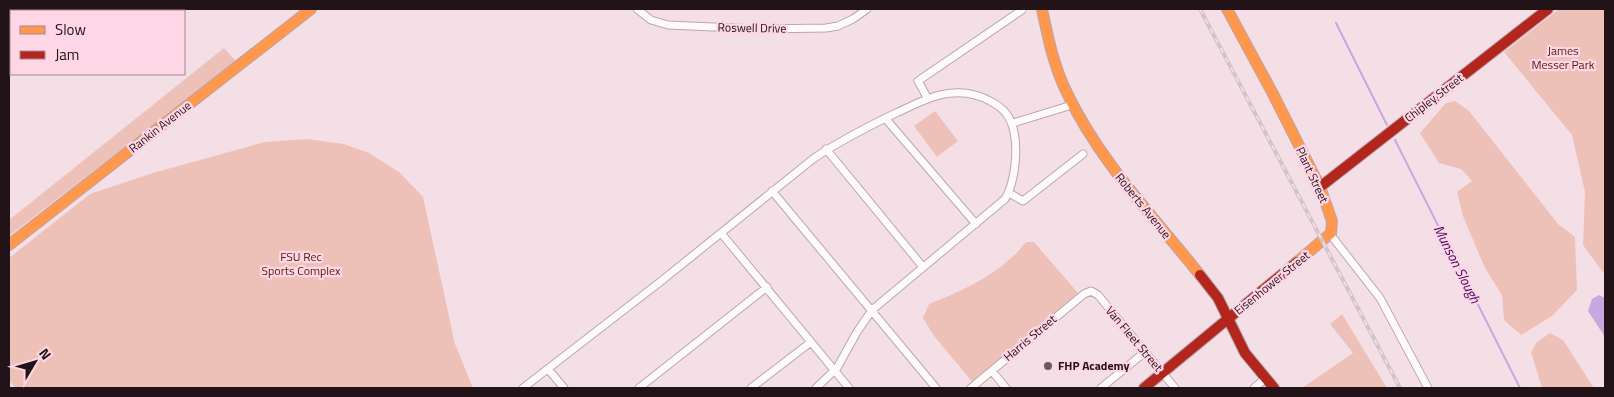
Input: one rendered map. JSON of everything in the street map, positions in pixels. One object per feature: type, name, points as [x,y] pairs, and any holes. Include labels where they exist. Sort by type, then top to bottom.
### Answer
[{"type":"street","name":"Rankin Avenue","points":[[9,245],[311,9]]},
{"type":"street","name":"Roswell Drive","points":[[637,9],[651,20],[668,25],[758,29],[826,28],[838,26],[853,19],[867,9]]},
{"type":"street","name":"Roberts Avenue","points":[[1042,9],[1056,67],[1072,105],[1087,133],[1130,191],[1216,295],[1236,339],[1247,356],[1274,388]]},
{"type":"street","name":"Plant Street","points":[[1227,9],[1270,88],[1320,187],[1331,221],[1330,234]]},
{"type":"street","name":"Chipley Street","points":[[1320,187],[1548,9]]},
{"type":"street","points":[[928,99],[918,81],[1022,10]]},
{"type":"street","points":[[523,388],[826,149],[885,118],[928,99],[952,93],[975,94],[994,103],[1006,112],[1013,123],[1015,136],[1014,165],[1009,193],[998,206],[872,310],[835,371],[816,388]]},
{"type":"street","points":[[1013,123],[1072,105]]},
{"type":"street","points":[[885,118],[976,224]]},
{"type":"street","points":[[826,149],[923,267]]},
{"type":"street","points":[[1009,193],[1023,202],[1083,154]]},
{"type":"street","points":[[772,191],[936,388]]},
{"type":"street","points":[[721,233],[849,388]]},
{"type":"street","points":[[1330,234],[1380,298],[1428,388]]},
{"type":"street","name":"Eisenhower Street","points":[[1144,388],[1330,234]]},
{"type":"street","points":[[639,388],[767,287]]},
{"type":"street","name":"Van Fleet Street","points":[[1091,291],[1098,295],[1175,388]]},
{"type":"street","name":"Harris Street","points":[[971,388],[1084,294],[1091,291]]},
{"type":"street","points":[[1213,332],[1224,330],[1236,339]]},
{"type":"street","points":[[751,388],[811,342]]},
{"type":"street","points":[[1101,388],[1145,352]]},
{"type":"street","points":[[548,369],[564,388]]},
{"type":"street","points":[[992,371],[1006,388]]},
{"type":"street","points":[[1254,388],[1266,378]]},
{"type":"green space","name":"James Messer Park","points":[[1559,9],[1605,9],[1605,275],[1583,245],[1585,192],[1572,135],[1504,52]]},
{"type":"green space","points":[[224,48],[236,61],[9,236],[9,220]]},
{"type":"green space","points":[[1455,101],[1469,111],[1558,224],[1575,237],[1577,290],[1552,316],[1521,335],[1504,320],[1502,295],[1485,268],[1463,216],[1457,192],[1472,181],[1461,169],[1439,163],[1420,133],[1446,103]]},
{"type":"green space","points":[[935,111],[958,141],[937,157],[914,126]]},
{"type":"green space","name":"FSU Rec Sports Complex","points":[[307,139],[344,144],[369,153],[399,172],[423,197],[455,344],[473,388],[15,388],[9,380],[9,258],[90,194],[153,173],[265,142]]},
{"type":"green space","points":[[1026,242],[1034,242],[1078,293],[974,384],[934,336],[923,318],[929,304],[961,290],[992,273],[1012,257]]},
{"type":"green space","points":[[1342,314],[1387,388],[1302,388],[1353,353],[1330,324]]},
{"type":"green space","points":[[1550,333],[1563,340],[1594,388],[1542,388],[1531,352],[1537,342]]},
{"type":"shaded area","points":[[1599,295],[1605,298],[1605,337],[1588,311],[1592,299]]},
{"type":"waterway","points":[[1336,23],[1387,125]]},
{"type":"waterway","name":"Munson Slough","points":[[1395,140],[1520,388]]},
{"type":"railway","points":[[1200,9],[1400,388]]},
{"type":"traffic: slow","points":[[9,245],[311,9]]},
{"type":"traffic: slow","points":[[1042,9],[1058,73],[1080,118],[1128,188],[1200,275]]},
{"type":"traffic: slow","points":[[1227,9],[1320,187],[1332,221],[1331,233],[1297,262]]},
{"type":"traffic: jam","points":[[1320,187],[1548,9]]},
{"type":"traffic: jam","points":[[1144,388],[1297,262]]},
{"type":"traffic: jam","points":[[1200,275],[1218,298],[1245,353],[1274,388]]},
{"type":"place","name":"FHP Academy","points":[[1048,366]]}]
